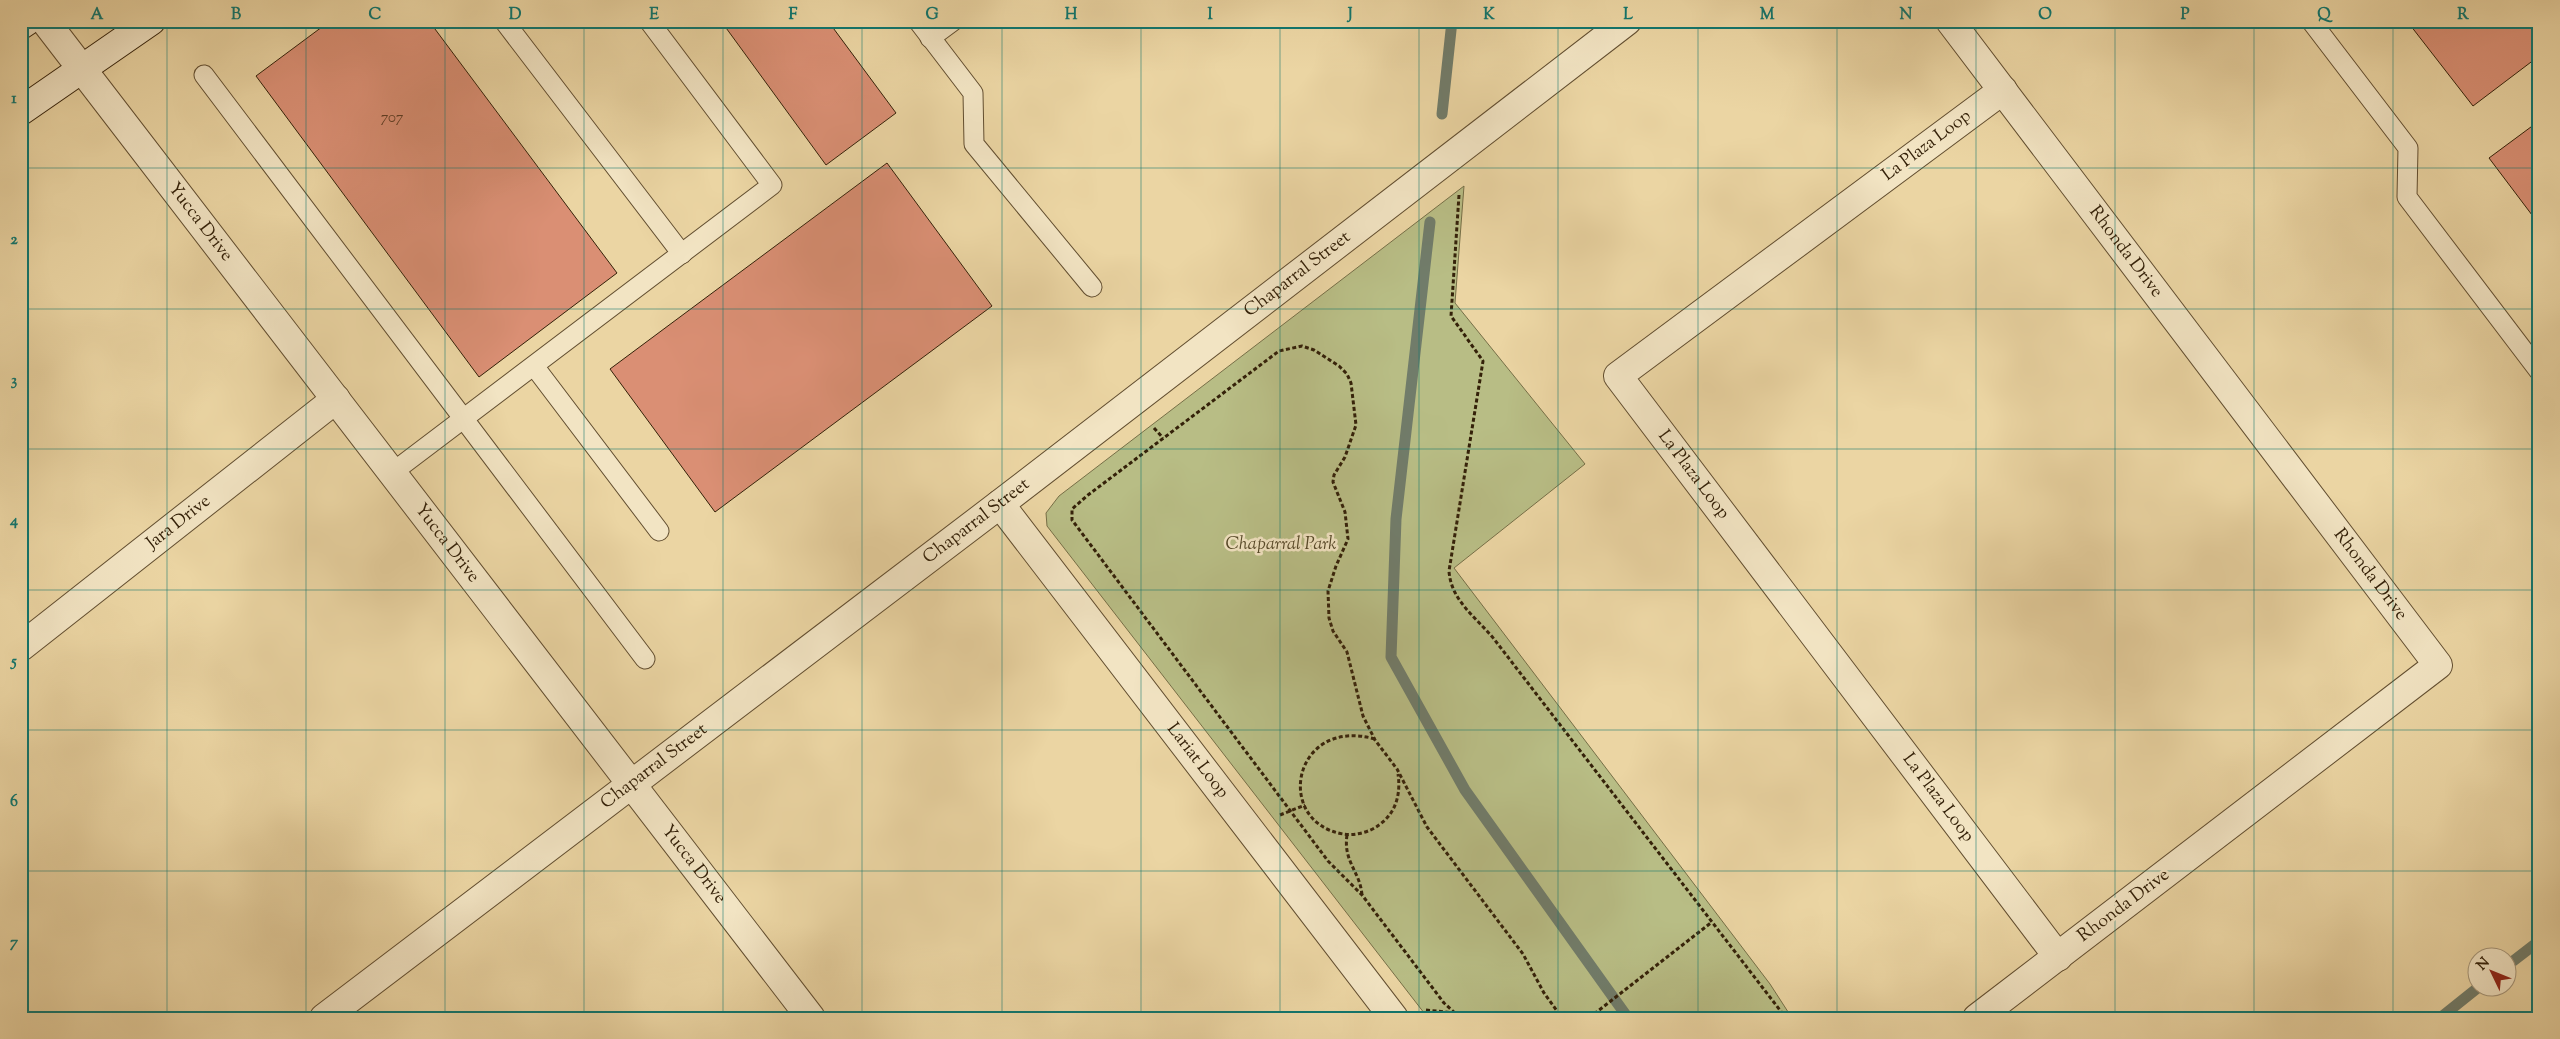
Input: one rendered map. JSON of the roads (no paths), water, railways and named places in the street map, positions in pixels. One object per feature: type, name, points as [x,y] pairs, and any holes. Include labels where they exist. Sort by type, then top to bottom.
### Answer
[{"type":"street","points":[[21,25],[27,21]]},
{"type":"street","name":"Yucca Drive","points":[[45,21],[811,1018]]},
{"type":"street","points":[[21,111],[151,21]]},
{"type":"street","name":"Chaparral Street","points":[[324,1018],[1000,504],[1627,21]]},
{"type":"street","name":"Rhonda Drive","points":[[1950,21],[2438,665],[1977,1018]]},
{"type":"street","name":"La Plaza Loop","points":[[2003,90],[1618,376],[2058,957]]},
{"type":"street","name":"Jara Drive","points":[[21,647],[336,399]]},
{"type":"street","name":"Lariat Loop","points":[[1000,504],[1394,1018]]},
{"type":"lane","points":[[504,21],[682,254]]},
{"type":"lane","points":[[393,472],[772,185],[649,21]]},
{"type":"lane","points":[[918,21],[973,93],[974,144],[1092,287]]},
{"type":"lane","points":[[930,38],[953,21]]},
{"type":"lane","points":[[2311,21],[2408,148],[2407,197],[2539,371]]},
{"type":"lane","points":[[204,75],[645,659]]},
{"type":"lane","points":[[534,366],[659,530]]},
{"type":"waterway","points":[[1442,114],[1452,21]]},
{"type":"waterway","points":[[1430,222],[1396,519],[1391,657],[1465,790],[1628,1018]]},
{"type":"waterway","points":[[2518,957],[2539,941]]},
{"type":"waterway","points":[[2440,1018],[2468,996]]},
{"type":"park label","name":"Chaparral Park","points":[[1281,545]]}]
